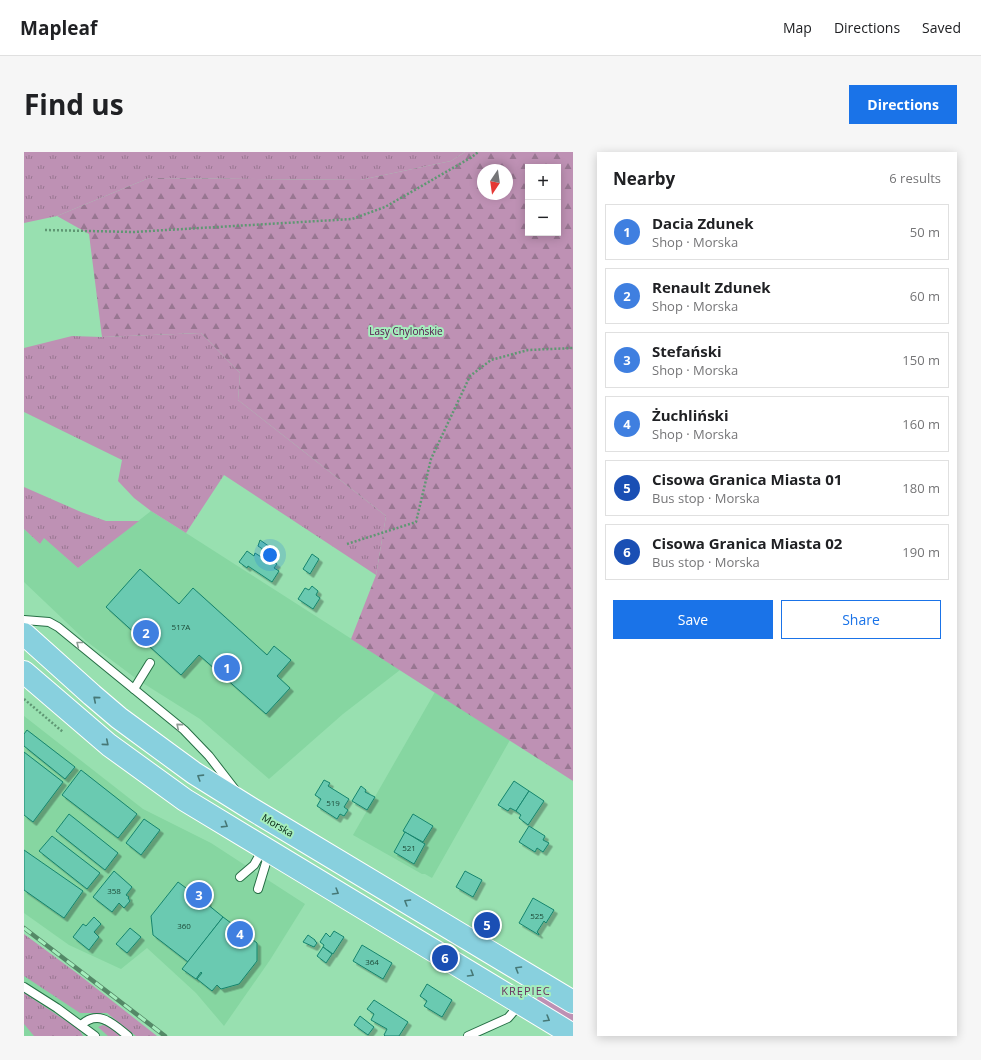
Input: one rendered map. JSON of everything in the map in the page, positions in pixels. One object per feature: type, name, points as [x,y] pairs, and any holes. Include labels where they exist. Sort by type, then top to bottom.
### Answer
[{"type":"main road","name":"Morska","points":[[24,634],[119,718],[194,773],[573,1002]]},
{"type":"main road","points":[[24,672],[109,746],[184,800],[573,1035]]},
{"type":"lane","points":[[24,620],[49,622],[58,627],[184,730],[209,756],[250,808]]},
{"type":"lane","points":[[134,689],[150,663]]},
{"type":"lane","points":[[240,877],[254,865],[266,850]]},
{"type":"lane","points":[[258,889],[266,850]]},
{"type":"lane","points":[[24,987],[95,1036]]},
{"type":"lane","points":[[468,1036],[508,1018],[520,1003]]},
{"type":"lane","points":[[81,1025],[91,1019],[101,1018],[109,1021],[128,1036]]},
{"type":"path","points":[[44,230],[133,232],[352,219],[384,207],[472,157],[478,152]]},
{"type":"path","points":[[347,544],[416,522],[431,459],[470,376],[491,360],[528,350],[573,348]]},
{"type":"shaded area","points":[[151,511],[400,670],[343,714],[269,779],[200,719],[138,680],[86,641],[24,582],[24,529],[40,544],[44,537],[78,568]]},
{"type":"shaded area","points":[[435,692],[510,740],[432,878],[422,874],[353,835]]},
{"type":"shaded area","points":[[24,716],[143,809],[211,843],[305,904],[270,960],[224,1026],[196,993],[147,948],[121,969],[69,945],[24,913]]},
{"type":"shaded area","points":[[24,951],[137,1036],[24,1036]]},
{"type":"green space","points":[[24,152],[465,152],[451,161],[360,180],[149,178],[57,216],[24,223]]},
{"type":"green space","name":"Lasy Chylońskie","points":[[465,152],[573,152],[573,781],[351,639],[376,575],[386,516],[238,400],[240,373],[201,333],[102,337],[89,234],[57,216],[149,178],[360,180],[451,161]]},
{"type":"green space","points":[[201,333],[240,373],[238,400],[386,516],[376,575],[224,475],[186,533],[151,511],[134,498],[118,481],[122,460],[24,412],[24,348],[72,336],[102,337]]},
{"type":"green space","points":[[24,487],[81,512],[106,521],[139,521],[78,568],[44,538],[40,544],[24,529]]},
{"type":"green space","points":[[24,934],[157,1036],[136,1036],[107,1013],[80,1013],[24,976]]},
{"type":"green space","points":[[24,993],[75,1027],[83,1036],[34,1036],[24,1024]]},
{"type":"green space","points":[[539,994],[573,1014],[573,1023],[536,1001]]},
{"type":"green space","points":[[103,1025],[109,1027],[120,1036],[108,1036],[98,1027]]},
{"type":"building","points":[[260,540],[270,547],[267,552],[258,546]]},
{"type":"building","points":[[247,551],[254,556],[255,553],[269,562],[271,560],[277,564],[274,568],[279,571],[272,582],[248,566],[247,568],[239,562]]},
{"type":"building","points":[[312,554],[319,559],[310,574],[303,569]]},
{"type":"building","points":[[140,569],[179,604],[193,588],[267,655],[274,646],[291,660],[277,676],[290,688],[266,714],[199,655],[181,675],[106,607]]},
{"type":"building","points":[[312,586],[318,591],[316,595],[320,598],[313,609],[298,599],[305,588],[309,590]]},
{"type":"building","points":[[27,730],[75,767],[65,779],[24,746],[24,734]]},
{"type":"building","points":[[24,752],[63,782],[33,822],[24,815]]},
{"type":"building","points":[[81,770],[137,814],[118,838],[62,795]]},
{"type":"building","points":[[324,780],[330,783],[328,786],[349,799],[344,807],[348,810],[344,816],[340,814],[337,819],[317,806],[321,799],[315,795]]},
{"type":"building","points":[[514,781],[529,791],[516,811],[510,808],[508,811],[498,805]]},
{"type":"building","points":[[361,786],[366,790],[365,792],[375,797],[367,810],[352,801]]},
{"type":"building","points":[[529,791],[544,801],[528,825],[519,818],[521,815],[516,811]]},
{"type":"building","points":[[69,814],[118,853],[105,870],[56,831]]},
{"type":"building","points":[[413,814],[433,826],[423,842],[403,831]]},
{"type":"building","points":[[144,819],[160,830],[141,855],[126,843]]},
{"type":"building","points":[[529,826],[545,836],[543,840],[549,843],[543,852],[537,848],[535,852],[519,842]]},
{"type":"building","points":[[405,832],[425,844],[414,864],[394,852]]},
{"type":"building","points":[[52,836],[100,873],[87,889],[39,851]]},
{"type":"building","points":[[24,850],[83,891],[64,918],[24,890]]},
{"type":"building","points":[[114,871],[132,887],[126,895],[129,897],[128,898],[130,901],[124,908],[119,903],[112,912],[93,897]]},
{"type":"building","points":[[465,871],[482,880],[473,897],[456,887]]},
{"type":"building","points":[[178,882],[194,894],[199,891],[206,893],[208,899],[207,904],[223,917],[188,962],[153,935],[151,916]]},
{"type":"building","points":[[533,898],[554,910],[546,923],[544,921],[537,932],[539,935],[519,923]]},
{"type":"building","points":[[94,917],[101,924],[94,932],[99,937],[89,950],[73,937],[83,924],[86,926]]},
{"type":"building","points":[[223,917],[235,926],[237,923],[246,931],[244,933],[257,943],[257,961],[239,984],[221,989],[217,985],[212,991],[197,979],[202,973],[201,972],[196,979],[182,969]]},
{"type":"building","points":[[130,928],[141,937],[127,953],[116,944]]},
{"type":"building","points":[[334,931],[344,937],[333,954],[323,947],[324,945],[320,942],[326,933],[330,937]]},
{"type":"building","points":[[308,935],[317,943],[314,947],[303,942]]},
{"type":"building","points":[[362,945],[392,963],[383,979],[353,961]]},
{"type":"building","points":[[323,947],[332,954],[326,963],[317,956]]},
{"type":"building","points":[[427,984],[452,1000],[442,1017],[424,1006],[427,1001],[420,996]]},
{"type":"building","points":[[374,1000],[408,1022],[399,1036],[385,1036],[384,1035],[387,1029],[371,1020],[374,1014],[367,1009]]},
{"type":"building","points":[[360,1016],[374,1027],[368,1035],[354,1025]]},
{"type":"railway","points":[[24,928],[165,1036]]},
{"type":"place","name":"Renault Zdunek","points":[[146,633]]},
{"type":"place","name":"Dacia Zdunek","points":[[227,668]]},
{"type":"place","name":"Stefański","points":[[199,895]]},
{"type":"place","name":"Cisowa Granica Miasta 01","points":[[487,925]]},
{"type":"place","name":"Żuchliński","points":[[240,934]]},
{"type":"place","name":"Cisowa Granica Miasta 02","points":[[445,958]]},
{"type":"district","name":"KRĘPIEC","points":[[526,991]]}]
